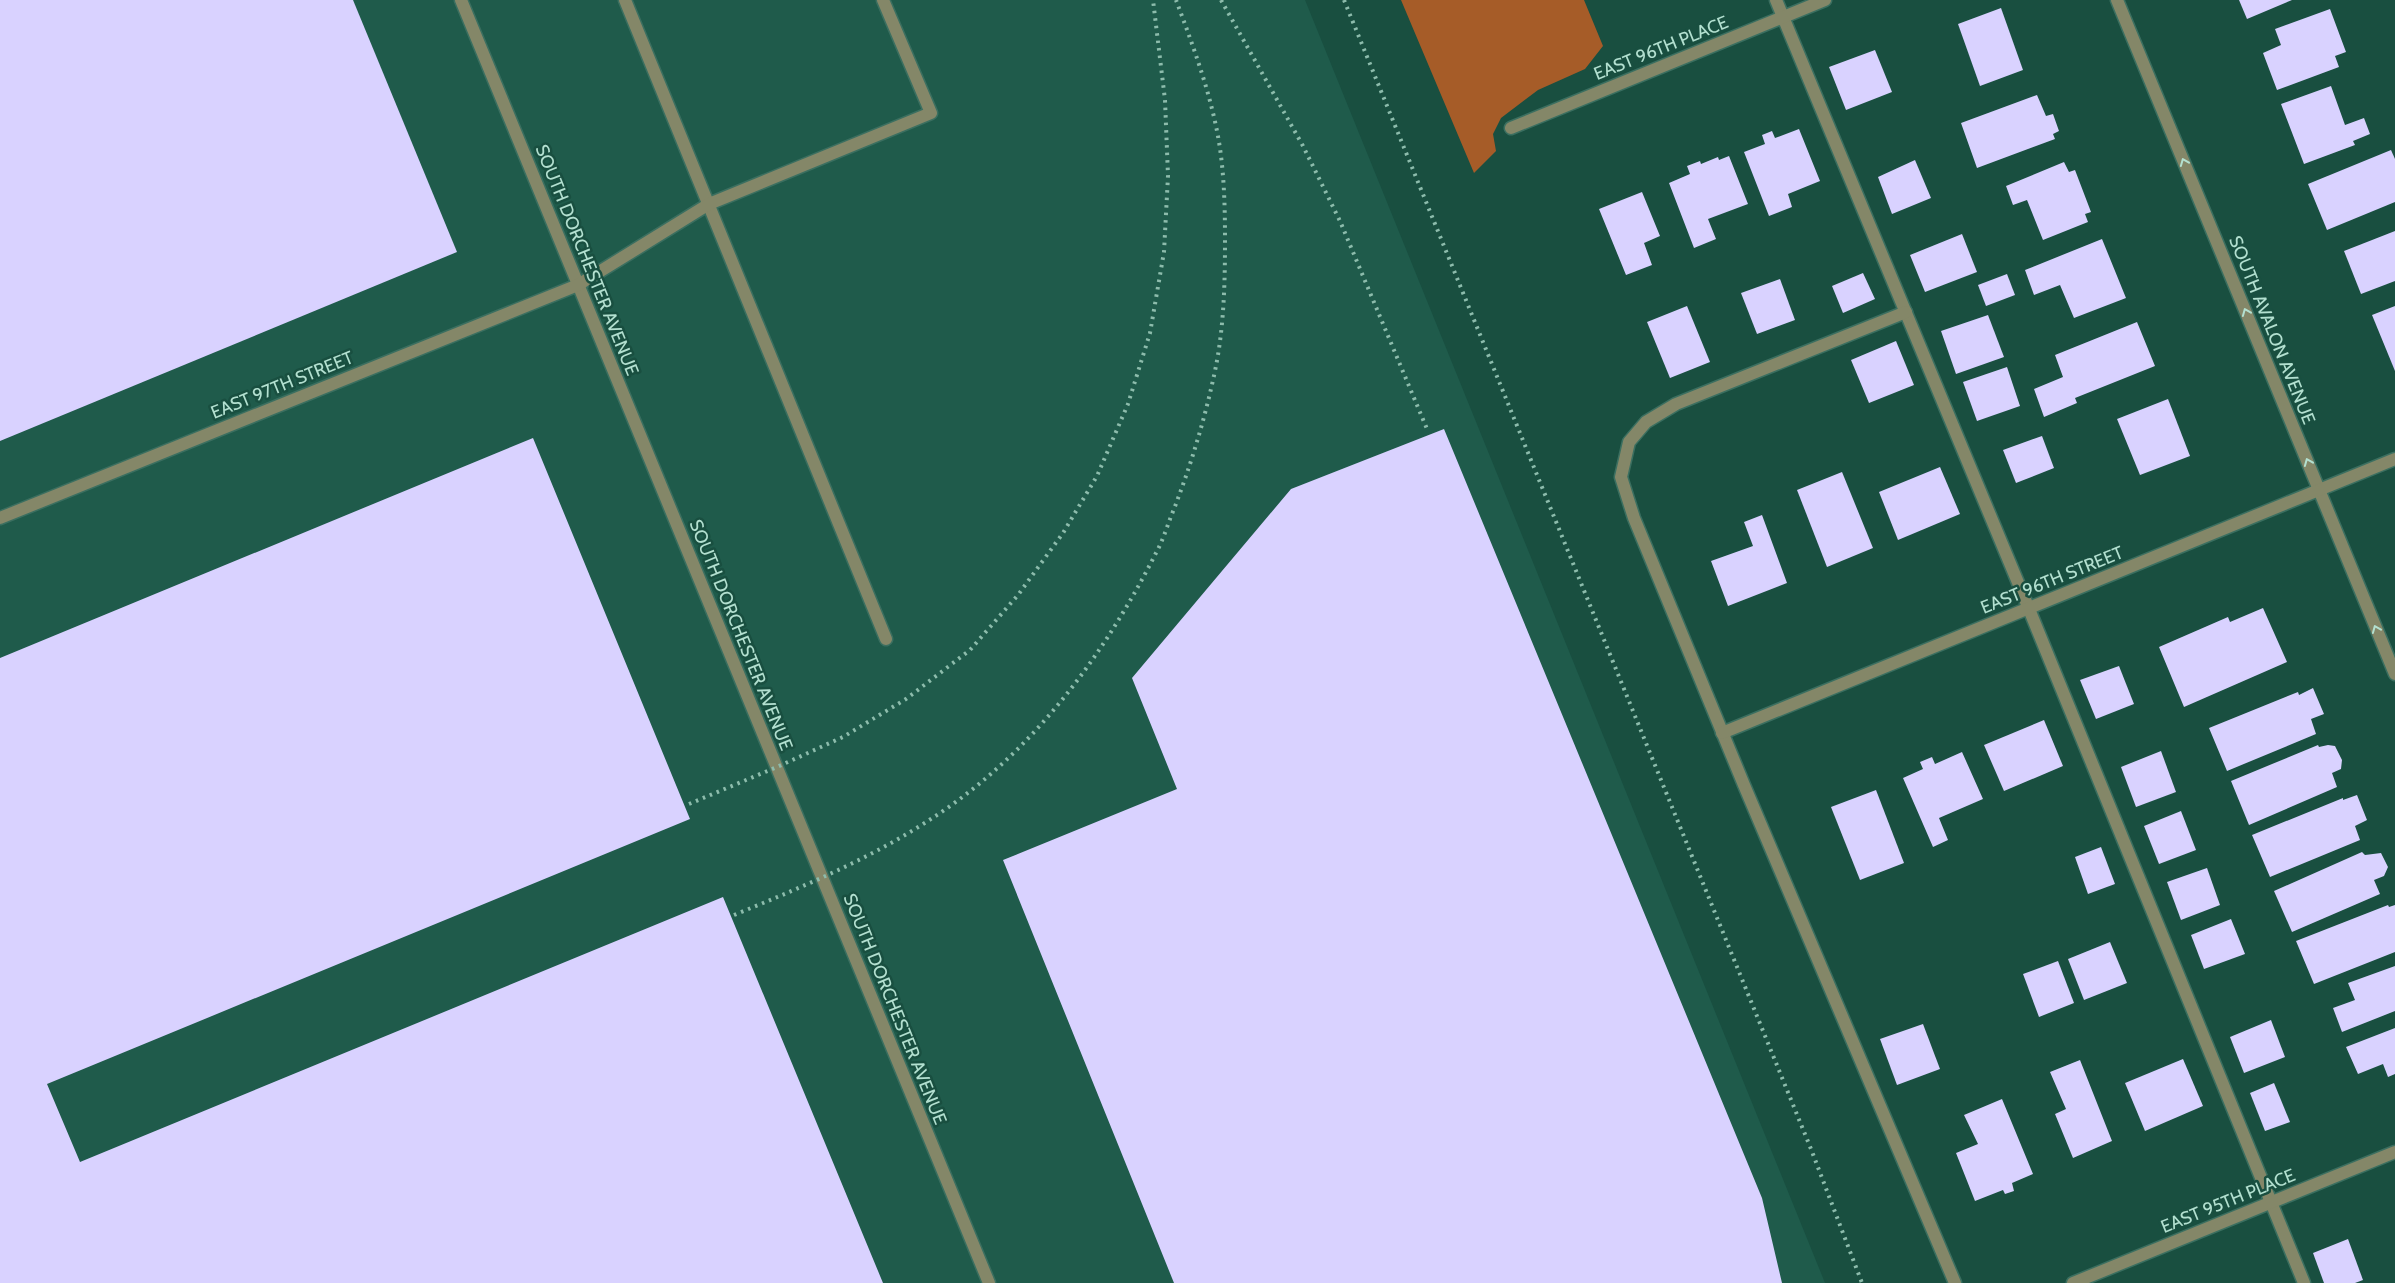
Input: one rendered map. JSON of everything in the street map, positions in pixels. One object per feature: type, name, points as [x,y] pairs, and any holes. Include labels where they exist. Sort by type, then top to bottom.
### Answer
[{"type":"street","name":"SOUTH DORCHESTER AVENUE","points":[[461,0],[989,1283]]},
{"type":"street","points":[[625,0],[886,639]]},
{"type":"street","name":"EAST 97TH STREET","points":[[0,518],[578,285],[709,204],[931,113],[883,0]]},
{"type":"street","points":[[1776,0],[2029,609],[2304,1283]]},
{"type":"street","name":"EAST 96TH PLACE","points":[[1511,128],[1825,0]]},
{"type":"street","name":"SOUTH AVALON AVENUE","points":[[2117,0],[2395,674]]},
{"type":"street","points":[[1906,312],[1676,404],[1646,422],[1629,442],[1621,477],[1634,518],[1722,733],[1955,1283]]},
{"type":"street","name":"EAST 96TH STREET","points":[[1722,733],[2395,459]]},
{"type":"street","name":"EAST 95TH PLACE","points":[[2074,1283],[2395,1152]]},
{"type":"shaded area","points":[[0,0],[1305,0],[1825,1283],[0,1283]]},
{"type":"shaded area","points":[[1401,0],[1584,0],[1603,46],[1585,69],[1538,90],[1501,118],[1493,134],[1496,151],[1474,173]]},
{"type":"building","points":[[0,0],[353,0],[457,252],[0,441]]},
{"type":"building","points":[[2239,0],[2292,0],[2247,19]]},
{"type":"building","points":[[2001,8],[2023,70],[1980,86],[1958,24]]},
{"type":"building","points":[[2330,9],[2346,52],[2335,56],[2339,67],[2277,90],[2263,53],[2281,45],[2275,29]]},
{"type":"building","points":[[1875,50],[1892,92],[1846,110],[1829,67]]},
{"type":"building","points":[[2331,86],[2345,125],[2364,118],[2370,134],[2353,141],[2355,145],[2304,164],[2281,104]]},
{"type":"building","points":[[2037,95],[2046,116],[2053,114],[2059,131],[2053,134],[2055,139],[1977,168],[1961,123]]},
{"type":"building","points":[[1799,129],[1820,181],[1788,194],[1792,207],[1769,216],[1744,152],[1765,144],[1762,135],[1772,131],[1775,138]]},
{"type":"building","points":[[2391,150],[2395,159],[2395,202],[2327,230],[2308,184]]},
{"type":"building","points":[[1729,156],[1748,204],[1708,219],[1716,239],[1694,248],[1669,183],[1690,174],[1687,166],[1700,161],[1701,164],[1718,157],[1719,160]]},
{"type":"building","points":[[1915,160],[1931,198],[1892,214],[1878,177]]},
{"type":"building","points":[[2064,162],[2069,172],[2075,170],[2091,212],[2085,214],[2088,222],[2043,240],[2027,200],[2013,205],[2006,186]]},
{"type":"building","points":[[1642,192],[1660,236],[1644,243],[1652,265],[1626,275],[1599,209]]},
{"type":"building","points":[[2395,231],[2395,281],[2361,294],[2344,251]]},
{"type":"building","points":[[1962,234],[1977,272],[1925,292],[1910,255]]},
{"type":"building","points":[[2102,239],[2126,298],[2074,318],[2060,285],[2034,295],[2025,270]]},
{"type":"building","points":[[1863,273],[1875,299],[1843,313],[1832,286]]},
{"type":"building","points":[[2007,274],[2015,295],[1986,306],[1978,285]]},
{"type":"building","points":[[1780,279],[1795,320],[1757,334],[1741,293]]},
{"type":"building","points":[[1687,306],[1710,362],[1670,378],[1647,322]]},
{"type":"building","points":[[2395,306],[2395,371],[2372,315]]},
{"type":"building","points":[[1988,315],[2004,357],[1956,374],[1941,331]]},
{"type":"building","points":[[2137,322],[2155,366],[2075,398],[2077,403],[2044,417],[2034,389],[2063,377],[2055,355]]},
{"type":"building","points":[[1896,341],[1914,385],[1869,403],[1851,360]]},
{"type":"building","points":[[2007,367],[2020,406],[1977,421],[1963,382]]},
{"type":"building","points":[[2168,399],[2190,456],[2140,475],[2117,419]]},
{"type":"building","points":[[1444,429],[1762,1198],[1782,1283],[1174,1283],[1003,860],[1177,789],[1132,678],[1291,489]]},
{"type":"building","points":[[2042,436],[2054,468],[2016,483],[2003,450]]},
{"type":"building","points":[[533,438],[690,819],[47,1084],[80,1162],[723,897],[883,1283],[0,1283],[0,658]]},
{"type":"building","points":[[1940,467],[1960,514],[1898,540],[1879,492]]},
{"type":"building","points":[[1842,472],[1873,548],[1827,567],[1797,490]]},
{"type":"building","points":[[1762,515],[1787,583],[1728,606],[1711,561],[1753,546],[1744,522]]},
{"type":"building","points":[[2263,608],[2287,662],[2184,707],[2159,647],[2228,617],[2230,622]]},
{"type":"building","points":[[2119,666],[2134,704],[2096,719],[2080,680]]},
{"type":"building","points":[[2313,688],[2324,714],[2311,719],[2316,734],[2227,771],[2209,728],[2298,692],[2299,695]]},
{"type":"building","points":[[2044,720],[2063,766],[2004,791],[1984,745]]},
{"type":"building","points":[[2318,745],[2319,747],[2335,746],[2342,760],[2341,769],[2332,773],[2337,787],[2249,825],[2231,781]]},
{"type":"building","points":[[2161,751],[2176,792],[2136,807],[2121,767]]},
{"type":"building","points":[[1962,752],[1983,799],[1939,818],[1948,840],[1933,847],[1903,778],[1923,769],[1920,762],[1932,757],[1935,764]]},
{"type":"building","points":[[1876,790],[1904,863],[1860,880],[1831,807]]},
{"type":"building","points":[[2357,795],[2367,820],[2355,826],[2360,840],[2270,877],[2252,835],[2343,798],[2343,800]]},
{"type":"building","points":[[2181,811],[2196,850],[2159,864],[2144,826]]},
{"type":"building","points":[[2101,847],[2115,884],[2088,894],[2075,857]]},
{"type":"building","points":[[2362,852],[2365,855],[2381,853],[2388,867],[2384,876],[2374,880],[2380,894],[2292,932],[2274,891]]},
{"type":"building","points":[[2207,868],[2220,905],[2181,920],[2167,882]]},
{"type":"building","points":[[2388,905],[2389,907],[2395,905],[2395,952],[2314,984],[2296,941]]},
{"type":"building","points":[[2231,919],[2245,954],[2204,969],[2191,935]]},
{"type":"building","points":[[2110,942],[2127,983],[2084,1000],[2068,959]]},
{"type":"building","points":[[2058,961],[2074,1003],[2039,1017],[2023,974]]},
{"type":"building","points":[[2395,966],[2395,1011],[2342,1032],[2333,1008],[2355,1000],[2348,983]]},
{"type":"building","points":[[2271,1020],[2285,1057],[2244,1073],[2230,1037]]},
{"type":"building","points":[[1923,1024],[1940,1069],[1897,1085],[1880,1039]]},
{"type":"building","points":[[2395,1028],[2395,1074],[2388,1077],[2383,1064],[2358,1074],[2346,1047]]},
{"type":"building","points":[[2183,1059],[2203,1106],[2145,1131],[2125,1083]]},
{"type":"building","points":[[2080,1060],[2112,1141],[2073,1158],[2055,1114],[2066,1109],[2050,1072]]},
{"type":"building","points":[[2274,1083],[2290,1122],[2265,1131],[2250,1093]]},
{"type":"building","points":[[2002,1099],[2033,1174],[2012,1183],[2014,1191],[2005,1194],[2003,1190],[1975,1201],[1956,1153],[1978,1144],[1964,1115]]},
{"type":"building","points":[[2348,1239],[2363,1280],[2355,1283],[2324,1283],[2313,1253]]},
{"type":"railway","points":[[689,804],[843,737],[906,699],[970,650],[1018,595],[1063,533],[1097,476],[1128,404],[1150,333],[1164,252],[1168,176],[1165,100],[1153,0]]},
{"type":"railway","points":[[734,915],[819,879],[901,838],[953,804],[985,779],[1016,751],[1070,690],[1117,622],[1159,546],[1187,474],[1208,402],[1219,351],[1224,288],[1224,199],[1223,171],[1219,144],[1204,81],[1176,0]]},
{"type":"railway","points":[[1221,0],[1303,146],[1340,221],[1427,429]]},
{"type":"railway","points":[[1344,0],[1811,1149],[1862,1283]]}]
